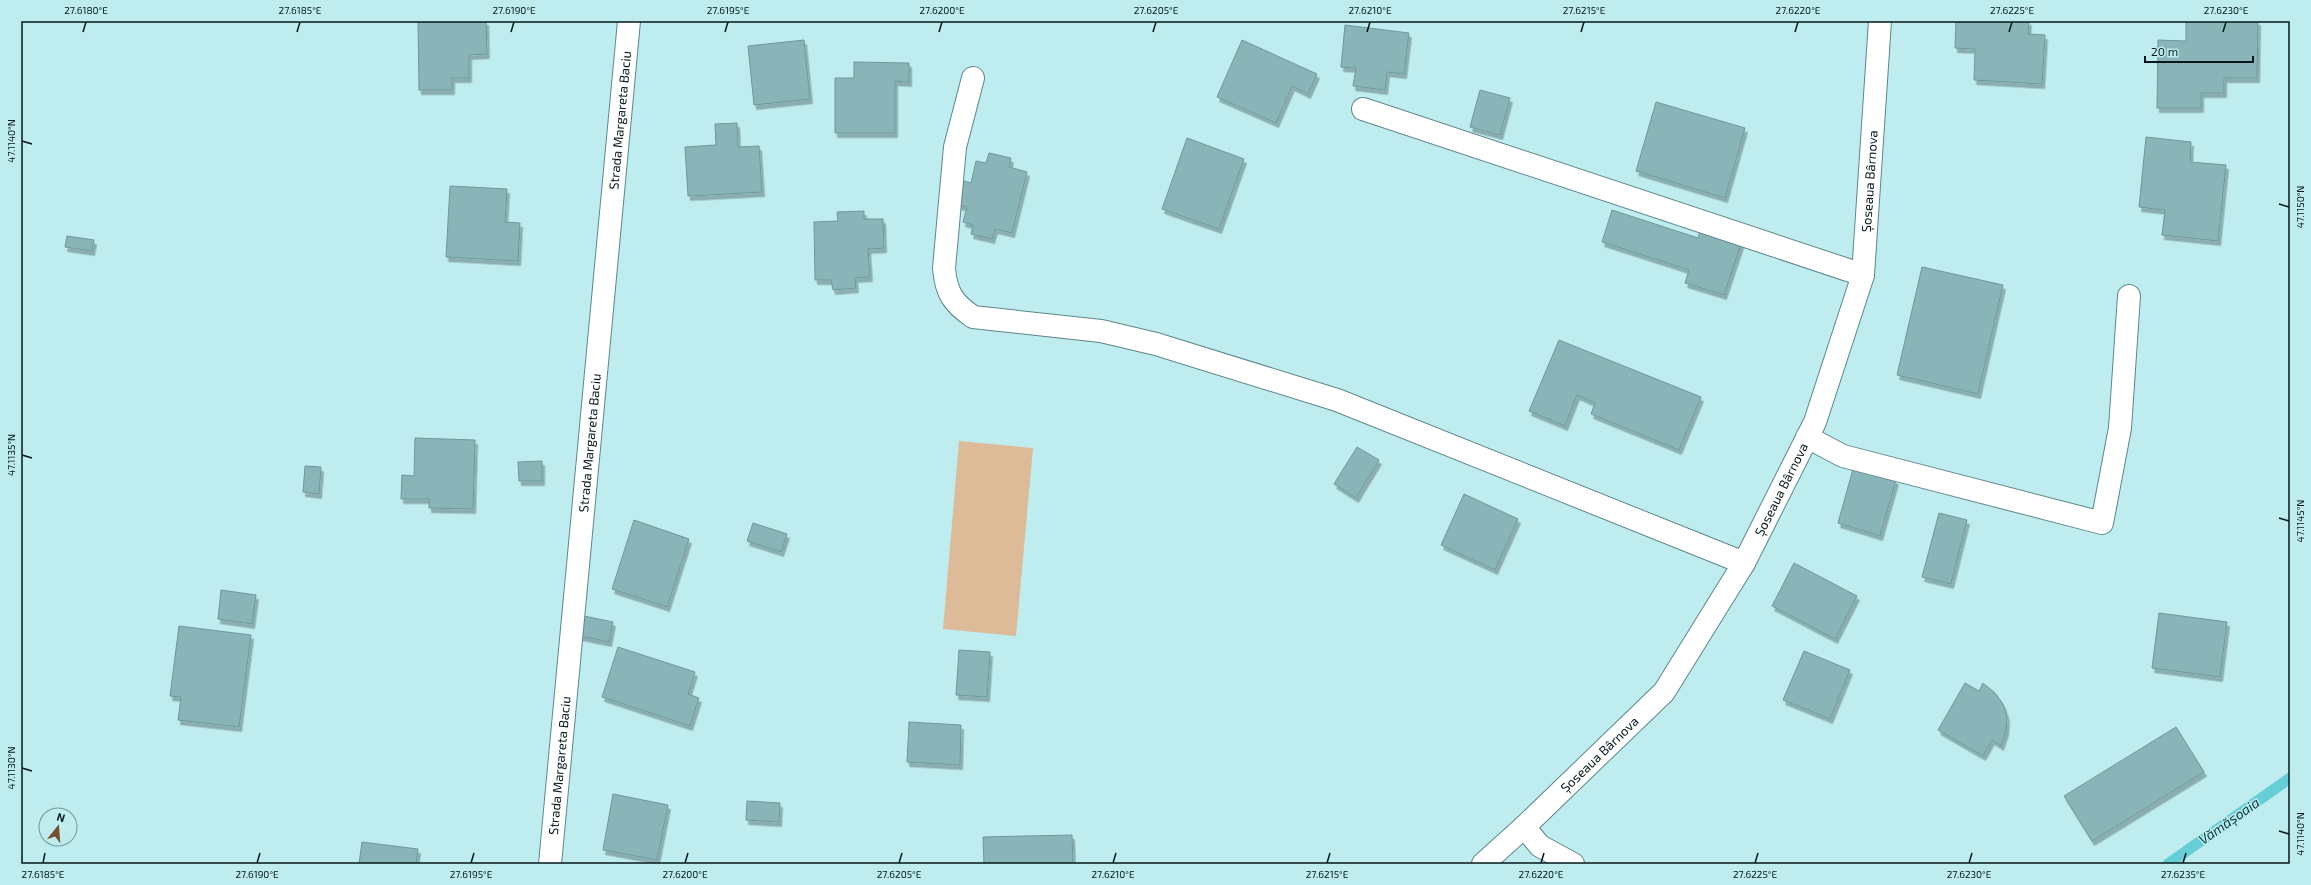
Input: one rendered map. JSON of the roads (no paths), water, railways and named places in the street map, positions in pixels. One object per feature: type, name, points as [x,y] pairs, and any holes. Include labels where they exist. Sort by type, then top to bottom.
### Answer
[{"type":"street","name":"Strada Margareta Baciu","points":[[550,864],[629,21]]},
{"type":"street","name":"Șoseaua Bârnova","points":[[1483,864],[1524,827],[1664,692],[1744,563],[1806,437],[1815,422],[1863,275],[1880,21]]},
{"type":"street","points":[[973,78],[955,147],[944,268],[945,286],[958,306],[973,317],[1101,331],[1156,344],[1337,400],[1744,563]]},
{"type":"street","points":[[1363,109],[1863,275]]},
{"type":"street","points":[[1806,437],[1843,456],[2102,523],[2120,428],[2129,296]]},
{"type":"street","points":[[1524,827],[1540,846],[1573,864]]},
{"type":"waterway","name":"Vămășoaia","points":[[2168,864],[2290,778]]}]
